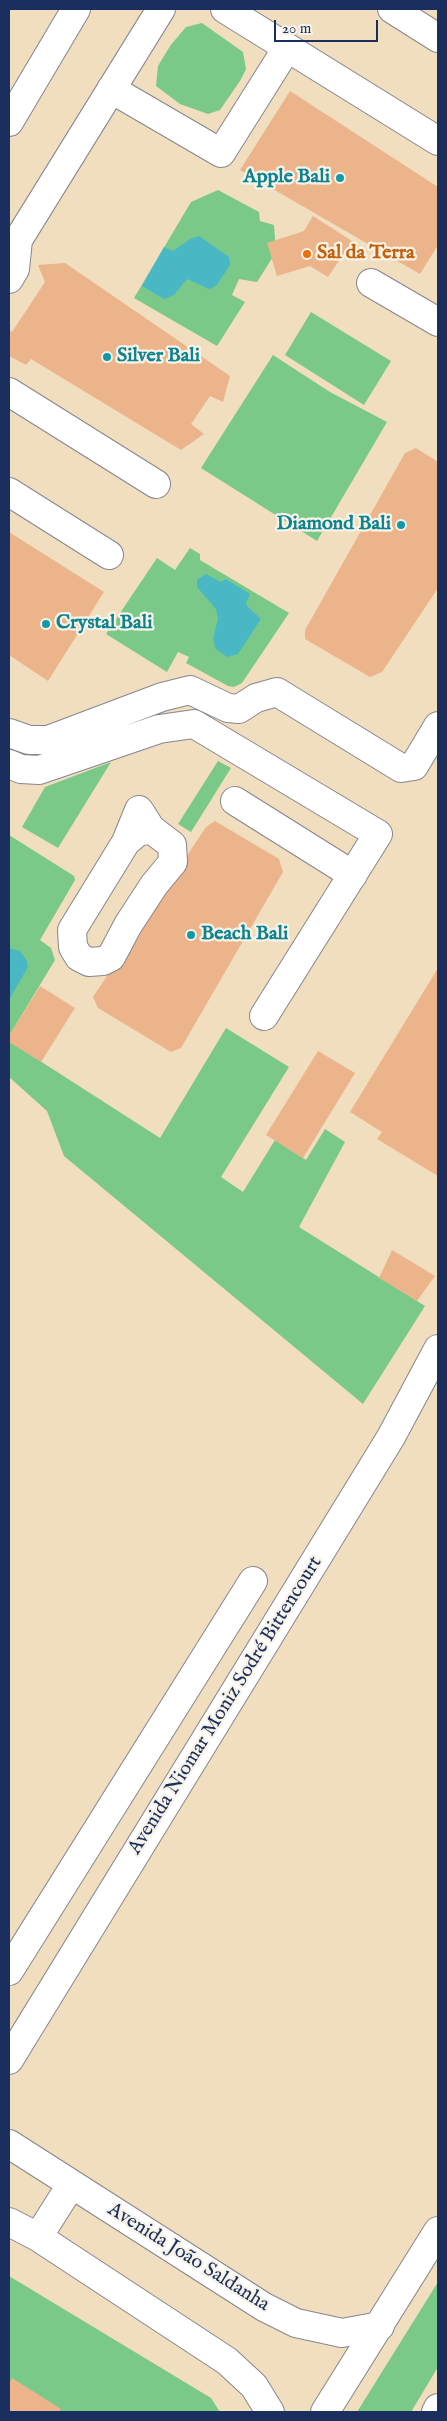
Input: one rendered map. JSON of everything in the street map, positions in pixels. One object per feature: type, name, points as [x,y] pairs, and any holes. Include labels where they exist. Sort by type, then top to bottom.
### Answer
[{"type":"main road","points":[[9,122],[76,9]]},
{"type":"main road","points":[[9,279],[15,269],[13,237],[111,89],[161,9]]},
{"type":"main road","points":[[225,9],[438,141]]},
{"type":"main road","points":[[392,9],[438,38]]},
{"type":"main road","points":[[111,89],[221,153],[287,48]]},
{"type":"main road","points":[[371,283],[438,322]]},
{"type":"main road","points":[[9,392],[156,484]]},
{"type":"main road","points":[[9,492],[109,555]]},
{"type":"main road","points":[[9,733],[29,740],[48,740],[162,697],[190,690],[228,708],[239,709],[256,698],[277,692],[401,768],[414,766],[438,726]]},
{"type":"main road","points":[[9,764],[21,769],[39,770],[159,729],[194,724],[378,834],[264,1016]]},
{"type":"main road","points":[[235,801],[353,874]]},
{"type":"main road","points":[[151,830],[172,845],[173,862],[154,885],[128,925],[111,958],[103,961],[89,962],[79,957],[73,947],[72,930],[126,842],[138,832],[151,830]]},
{"type":"main road","name":"Avenida Niomar Moniz Sodré Bittencourt","points":[[9,2060],[391,1437],[438,1349]]},
{"type":"main road","points":[[9,1972],[253,1581]]},
{"type":"main road","name":"Avenida João Saldanha","points":[[9,2144],[264,2306],[296,2323],[342,2333],[380,2326]]},
{"type":"main road","points":[[38,2237],[71,2185]]},
{"type":"main road","points":[[9,2222],[38,2237],[227,2362],[254,2386],[270,2412]]},
{"type":"main road","points":[[325,2412],[438,2231]]},
{"type":"main road","points":[[436,2412],[438,2408]]},
{"type":"green space","points":[[202,23],[243,52],[246,69],[220,110],[208,114],[180,104],[156,86],[158,66],[170,46],[186,27]]},
{"type":"green space","points":[[218,190],[259,212],[260,221],[274,225],[276,252],[257,282],[239,279],[232,295],[245,302],[217,346],[134,298],[191,202]]},
{"type":"green space","points":[[311,312],[391,361],[364,405],[285,355]]},
{"type":"green space","points":[[273,355],[330,392],[387,422],[317,541],[201,468]]},
{"type":"green space","points":[[190,548],[200,554],[200,560],[289,613],[242,683],[234,687],[228,686],[186,663],[189,657],[178,652],[167,672],[106,634],[157,558],[175,570]]},
{"type":"green space","points":[[218,761],[231,768],[191,832],[178,824]]},
{"type":"green space","points":[[111,762],[58,848],[22,827],[45,787]]},
{"type":"green space","points":[[9,835],[74,876],[75,880],[40,940],[51,948],[55,960],[9,1036]]},
{"type":"green space","points":[[226,1028],[289,1067],[221,1177],[243,1192],[275,1140],[306,1160],[325,1129],[345,1142],[299,1227],[425,1306],[363,1404],[64,1156],[47,1111],[9,1077],[9,1041],[160,1138]]},
{"type":"green space","points":[[9,2276],[211,2398],[220,2412],[9,2412]]},
{"type":"green space","points":[[438,2282],[438,2367],[411,2412],[357,2412]]},
{"type":"water","points":[[199,236],[229,257],[230,265],[216,286],[209,289],[187,279],[174,295],[164,299],[142,286],[164,247],[173,251],[190,239]]},
{"type":"water","points":[[206,574],[221,582],[226,579],[250,594],[246,603],[247,606],[261,619],[238,654],[227,657],[215,648],[213,638],[218,619],[216,609],[197,587],[197,580]]},
{"type":"water","points":[[9,948],[20,951],[27,961],[28,967],[9,1000]]},
{"type":"building","name":"Apple Bali","points":[[290,91],[438,187],[438,245],[420,274],[240,170]]},
{"type":"building","name":"Sal da Terra","points":[[313,216],[352,241],[328,277],[310,266],[277,276],[267,243],[304,231]]},
{"type":"building","name":"Silver Bali","points":[[65,263],[230,376],[223,402],[210,396],[191,424],[204,434],[181,450],[31,359],[26,365],[9,356],[9,330],[12,332],[45,282],[38,265]]},
{"type":"building","name":"Diamond Bali","points":[[416,448],[438,462],[438,588],[382,672],[370,677],[305,639],[305,630],[405,453]]},
{"type":"building","name":"Crystal Bali","points":[[9,532],[104,592],[48,681],[9,655]]},
{"type":"building","name":"Beach Bali","points":[[215,821],[279,859],[283,872],[181,1048],[171,1052],[98,1008],[93,997],[206,827]]},
{"type":"building","points":[[438,968],[438,1176],[377,1139],[382,1132],[350,1112]]},
{"type":"building","points":[[40,986],[75,1008],[41,1062],[9,1042],[9,1036]]},
{"type":"building","points":[[318,1051],[355,1073],[303,1158],[266,1135]]},
{"type":"building","points":[[392,1250],[435,1276],[417,1301],[379,1278]]},
{"type":"building","points":[[12,2378],[61,2409],[59,2412],[9,2412],[9,2383]]},
{"type":"place","name":"Apple Bali","points":[[340,178]]},
{"type":"place","name":"Sal da Terra","points":[[307,254]]},
{"type":"place","name":"Silver Bali","points":[[107,357]]},
{"type":"place","name":"Diamond Bali","points":[[401,525]]},
{"type":"place","name":"Crystal Bali","points":[[46,624]]},
{"type":"place","name":"Beach Bali","points":[[191,935]]}]
